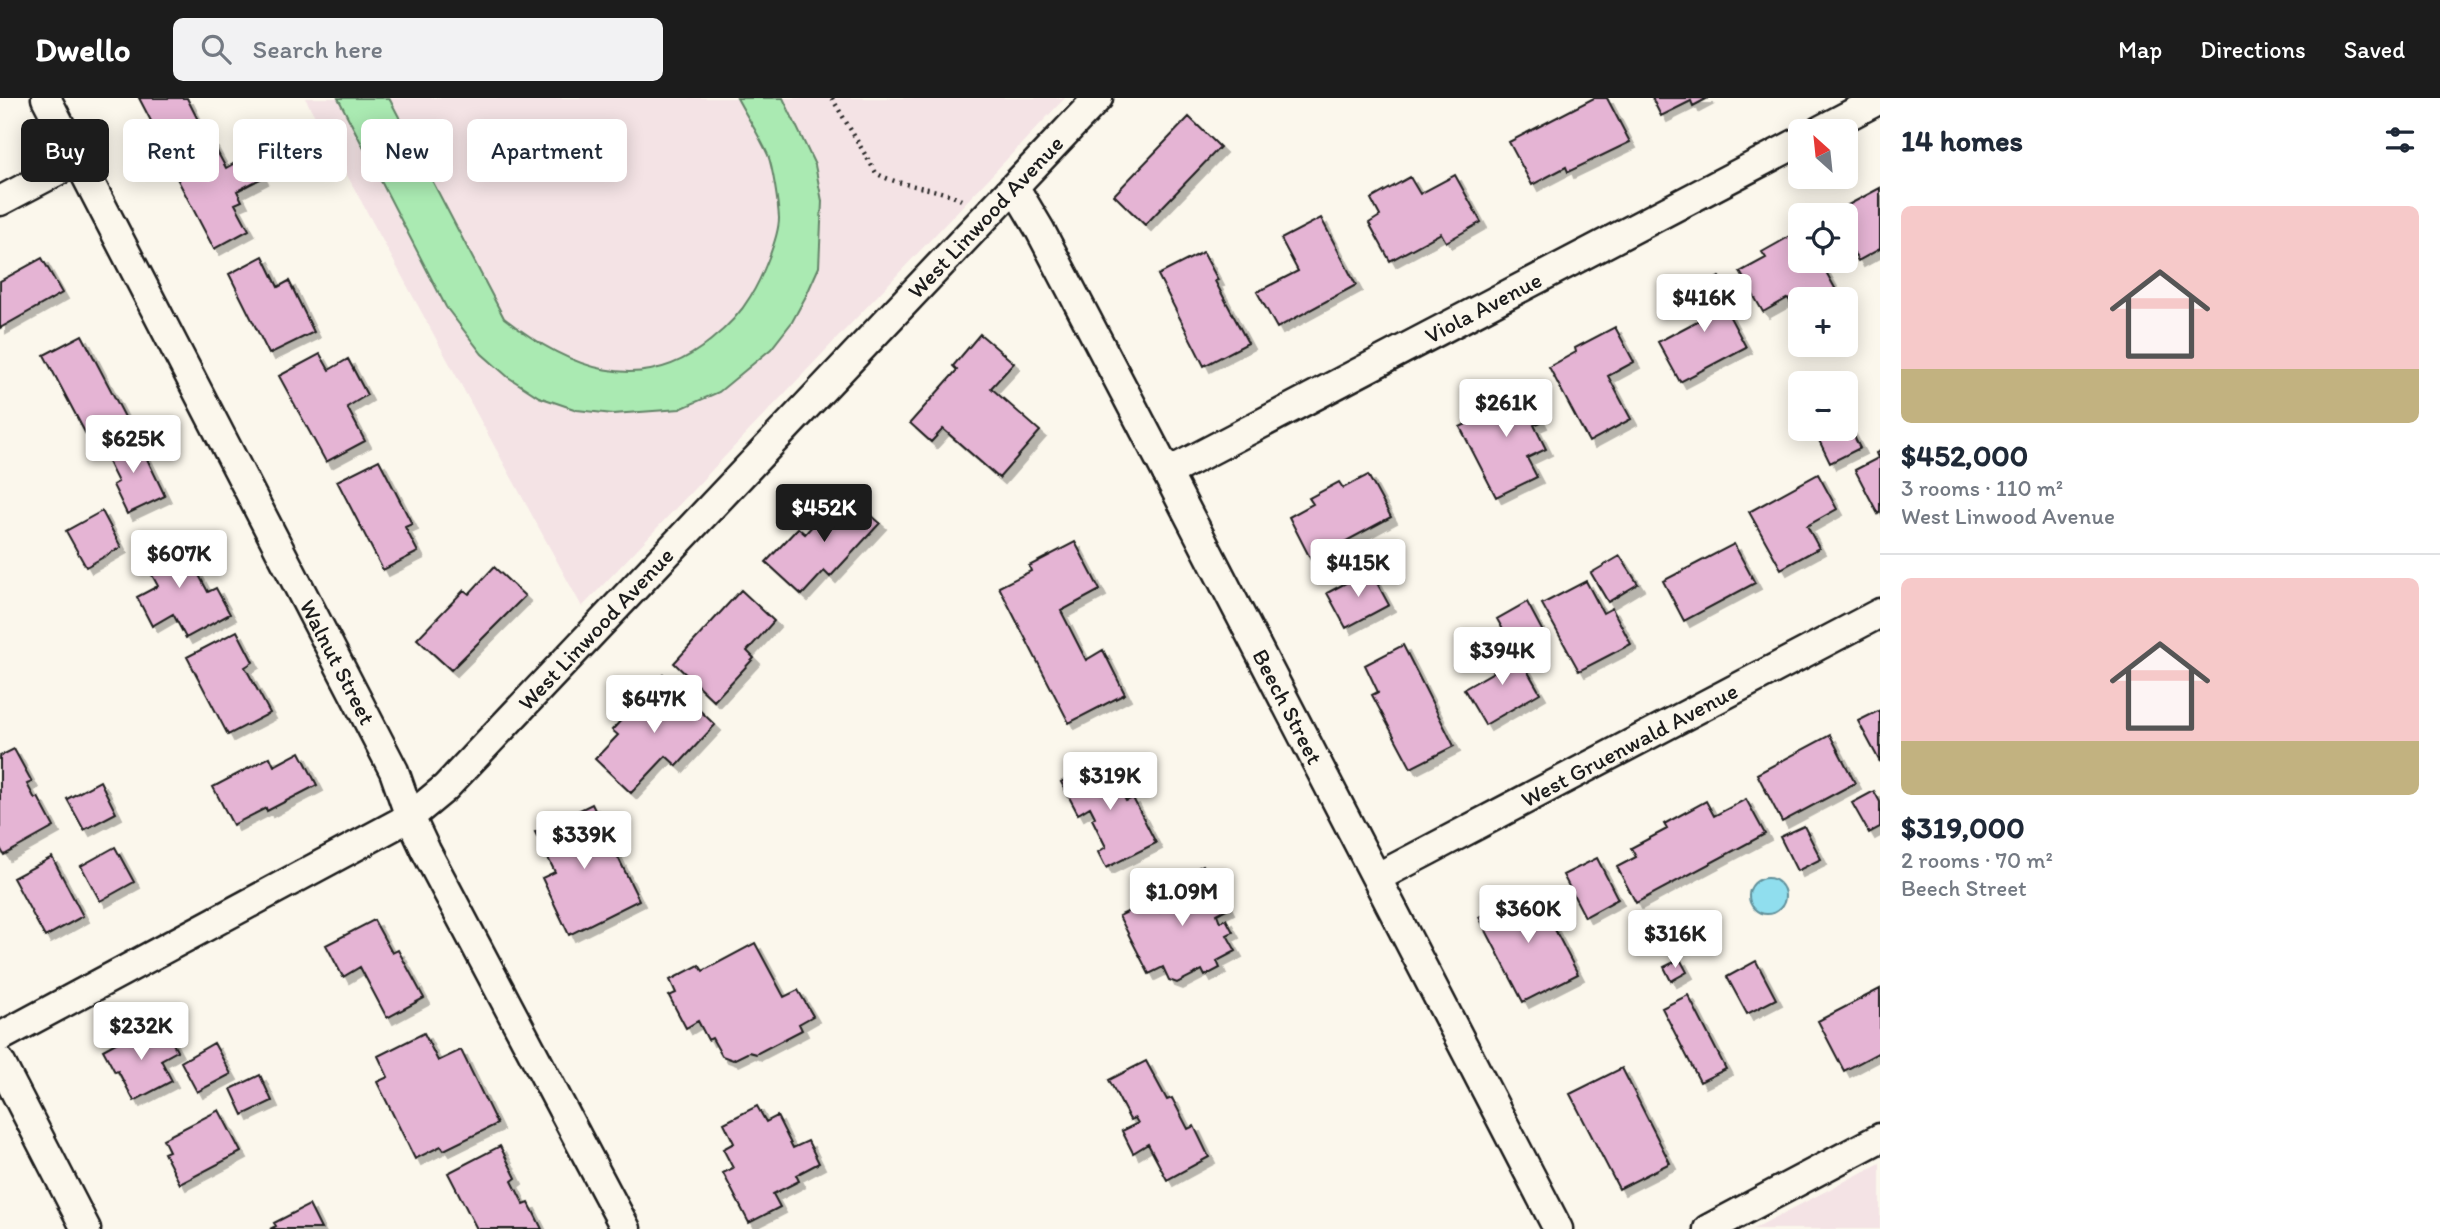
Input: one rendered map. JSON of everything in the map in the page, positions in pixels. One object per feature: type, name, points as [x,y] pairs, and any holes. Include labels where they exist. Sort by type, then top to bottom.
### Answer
[{"type":"street","name":"Walnut Street","points":[[46,98],[57,119]]},
{"type":"street","name":"West Linwood Avenue","points":[[0,1038],[410,817],[445,788],[1098,98]]},
{"type":"street","points":[[1842,119],[1880,99]]},
{"type":"street","name":"Viola Avenue","points":[[1167,473],[1788,148]]},
{"type":"street","points":[[0,201],[36,182]]},
{"type":"street","name":"Walnut Street","points":[[89,182],[394,771],[410,817],[626,1229]]},
{"type":"street","name":"Beech Street","points":[[1015,188],[1040,230],[1378,877],[1558,1229]]},
{"type":"street","name":"West Gruenwald Avenue","points":[[1378,877],[1880,613]]},
{"type":"street","points":[[0,1062],[86,1229]]},
{"type":"street","points":[[1708,1229],[1880,1138]]},
{"type":"path","points":[[832,98],[876,173],[887,179],[951,195],[986,218]]},
{"type":"shaded area","points":[[305,98],[1065,98],[582,607],[347,175],[347,119],[316,119]]},
{"type":"shaded area","points":[[1880,1163],[1880,1229],[1753,1229]]},
{"type":"green space","points":[[338,98],[389,98],[400,119],[361,119],[361,143]]},
{"type":"green space","points":[[737,98],[783,98],[815,165],[822,201],[819,267],[792,322],[771,349],[719,392],[680,409],[613,414],[577,410],[539,397],[508,377],[482,354],[446,307],[381,182],[433,182],[504,318],[553,350],[605,370],[631,372],[658,368],[685,358],[722,331],[742,309],[769,258],[779,218],[772,168],[761,140]]},
{"type":"water","points":[[1767,878],[1780,883],[1785,896],[1780,909],[1767,914],[1754,909],[1749,896],[1754,883]]},
{"type":"building","points":[[139,98],[187,98],[198,119],[150,119]]},
{"type":"building","points":[[1594,98],[1607,98],[1630,142],[1568,172],[1566,167],[1532,185],[1509,142]]},
{"type":"building","points":[[1652,98],[1708,98],[1693,106],[1691,101],[1661,116]]},
{"type":"building","points":[[1189,117],[1220,147],[1145,225],[1114,195]]},
{"type":"building","points":[[219,155],[226,168],[233,164],[233,182],[254,182],[237,191],[242,201],[235,204],[249,230],[214,249],[179,182],[219,182]]},
{"type":"building","points":[[1455,175],[1481,222],[1446,242],[1441,233],[1390,261],[1369,223],[1380,216],[1371,199],[1410,177],[1420,194]]},
{"type":"building","points":[[1880,188],[1880,249],[1858,261],[1858,203],[1852,203]]},
{"type":"building","points":[[1321,218],[1356,285],[1277,328],[1257,292],[1298,271],[1281,239]]},
{"type":"building","points":[[1788,237],[1788,273],[1827,273],[1834,287],[1788,287],[1788,298],[1763,312],[1740,272],[1766,258],[1762,252]]},
{"type":"building","points":[[1203,252],[1248,343],[1204,366],[1158,275]]},
{"type":"building","points":[[263,256],[278,287],[289,281],[314,332],[269,354],[229,274]]},
{"type":"building","points":[[42,258],[62,293],[0,328],[0,281]]},
{"type":"building","points":[[1719,277],[1733,301],[1724,306],[1746,347],[1680,382],[1658,342],[1703,318],[1689,293]]},
{"type":"building","points":[[1615,327],[1634,362],[1608,376],[1631,419],[1589,442],[1549,367],[1576,352],[1575,348]]},
{"type":"building","points":[[980,334],[1014,363],[991,388],[1040,431],[999,478],[943,429],[931,442],[910,423],[957,370],[953,366]]},
{"type":"building","points":[[82,335],[125,417],[88,438],[44,355]]},
{"type":"building","points":[[320,354],[329,370],[348,359],[367,395],[347,407],[365,441],[326,462],[279,376]]},
{"type":"building","points":[[1521,382],[1541,422],[1534,425],[1546,449],[1527,458],[1537,477],[1496,497],[1460,427],[1488,413],[1482,402]]},
{"type":"building","points":[[135,434],[165,496],[127,514],[113,485],[118,482],[102,450]]},
{"type":"building","points":[[1819,441],[1856,441],[1860,448],[1830,463]]},
{"type":"building","points":[[1880,451],[1878,514],[1855,470],[1878,458],[1876,453]]},
{"type":"building","points":[[379,460],[412,524],[405,527],[418,552],[383,570],[337,481]]},
{"type":"building","points":[[1818,474],[1837,509],[1807,526],[1819,548],[1781,569],[1749,512]]},
{"type":"building","points":[[1368,475],[1391,517],[1311,560],[1289,517],[1313,504],[1309,498],[1339,482],[1343,488]]},
{"type":"building","points":[[844,491],[880,523],[830,577],[824,571],[802,595],[766,562],[798,528],[805,534]]},
{"type":"building","points":[[102,511],[121,547],[86,567],[66,531]]},
{"type":"building","points":[[177,534],[208,592],[216,588],[230,614],[186,638],[173,614],[152,626],[137,597],[158,586],[140,553]]},
{"type":"building","points":[[1075,542],[1100,590],[1061,611],[1086,660],[1103,650],[1125,694],[1069,723],[999,587],[1031,571],[1029,566]]},
{"type":"building","points":[[1734,544],[1755,583],[1684,621],[1663,581]]},
{"type":"building","points":[[1620,556],[1638,584],[1608,602],[1591,573]]},
{"type":"building","points":[[494,567],[525,596],[451,670],[417,639],[464,590],[469,594]]},
{"type":"building","points":[[1370,570],[1389,605],[1346,628],[1327,593]]},
{"type":"building","points":[[1586,581],[1603,613],[1612,608],[1631,644],[1579,671],[1542,604]]},
{"type":"building","points":[[741,590],[774,621],[747,651],[754,658],[714,701],[674,663]]},
{"type":"building","points":[[1527,602],[1543,632],[1514,649],[1497,619]]},
{"type":"building","points":[[237,631],[253,662],[245,667],[270,713],[228,735],[187,657]]},
{"type":"building","points":[[1403,645],[1454,746],[1411,768],[1372,695],[1378,692],[1365,665]]},
{"type":"building","points":[[1505,645],[1515,661],[1520,658],[1540,693],[1485,725],[1464,689],[1495,671],[1487,655]]},
{"type":"building","points":[[663,675],[715,725],[677,766],[666,756],[631,793],[595,759],[618,735],[612,730]]},
{"type":"building","points":[[1880,710],[1880,762],[1858,721]]},
{"type":"building","points":[[1830,735],[1855,783],[1782,822],[1757,774]]},
{"type":"building","points":[[14,749],[32,782],[27,784],[35,799],[38,797],[54,827],[4,855],[0,848],[0,756]]},
{"type":"building","points":[[300,752],[317,785],[233,825],[213,787],[270,757],[274,766]]},
{"type":"building","points":[[1107,758],[1126,801],[1133,798],[1156,843],[1106,868],[1098,852],[1106,847],[1092,819],[1095,817],[1090,807],[1078,814],[1061,782]]},
{"type":"building","points":[[100,781],[116,813],[84,830],[67,799]]},
{"type":"building","points":[[1874,791],[1880,802],[1880,827],[1869,833],[1852,803]]},
{"type":"building","points":[[1746,799],[1765,834],[1636,903],[1617,867],[1636,857],[1631,848],[1667,829],[1664,824],[1706,801],[1714,816]]},
{"type":"building","points":[[592,804],[639,900],[569,935],[542,878],[555,872],[535,832]]},
{"type":"building","points":[[1804,826],[1821,859],[1797,871],[1780,837]]},
{"type":"building","points":[[115,847],[134,882],[100,901],[81,866]]},
{"type":"building","points":[[52,857],[83,916],[45,937],[13,878]]},
{"type":"building","points":[[1597,858],[1618,899],[1585,917],[1563,875]]},
{"type":"building","points":[[1203,865],[1211,881],[1214,879],[1228,908],[1217,914],[1220,922],[1226,919],[1233,932],[1227,935],[1236,951],[1217,961],[1220,968],[1205,976],[1202,970],[1177,983],[1169,980],[1163,967],[1149,974],[1119,916],[1154,899],[1160,912],[1171,906],[1161,887]]},
{"type":"building","points":[[1534,889],[1578,974],[1523,1002],[1479,917]]},
{"type":"building","points":[[374,920],[392,953],[398,950],[424,998],[387,1018],[360,967],[343,977],[326,945]]},
{"type":"building","points":[[755,943],[784,997],[798,990],[813,1016],[799,1024],[802,1030],[756,1054],[749,1052],[733,1060],[722,1056],[712,1038],[708,1040],[698,1021],[686,1028],[669,996],[676,993],[670,980],[699,965],[703,971]]},
{"type":"building","points":[[1680,959],[1687,972],[1671,981],[1664,967]]},
{"type":"building","points":[[1756,961],[1776,999],[1747,1014],[1727,977]]},
{"type":"building","points":[[1880,989],[1880,1052],[1844,1071],[1818,1021]]},
{"type":"building","points":[[1688,995],[1726,1069],[1700,1082],[1662,1008]]},
{"type":"building","points":[[145,1027],[152,1041],[167,1032],[177,1051],[161,1060],[172,1081],[134,1101],[103,1050]]},
{"type":"building","points":[[424,1033],[438,1061],[461,1050],[497,1124],[444,1150],[441,1146],[415,1159],[377,1082],[388,1077],[378,1056]]},
{"type":"building","points":[[214,1043],[231,1074],[197,1092],[181,1062]]},
{"type":"building","points":[[1146,1061],[1167,1100],[1172,1098],[1188,1129],[1194,1126],[1209,1157],[1167,1180],[1148,1144],[1133,1153],[1122,1131],[1138,1123],[1135,1118],[1130,1120],[1109,1080]]},
{"type":"building","points":[[1622,1068],[1670,1163],[1619,1189],[1570,1094]]},
{"type":"building","points":[[260,1075],[272,1101],[243,1115],[231,1089]]},
{"type":"building","points":[[757,1106],[766,1122],[777,1116],[793,1148],[808,1141],[819,1163],[796,1175],[799,1181],[773,1194],[780,1207],[749,1223],[723,1173],[733,1168],[723,1149],[734,1143],[724,1123]]},
{"type":"building","points":[[219,1110],[241,1152],[180,1184],[164,1153],[169,1151],[163,1139]]},
{"type":"building","points":[[500,1146],[516,1178],[512,1181],[524,1205],[529,1203],[542,1229],[477,1229],[448,1173]]},
{"type":"building","points":[[309,1205],[321,1229],[270,1229],[276,1226],[274,1223]]}]
